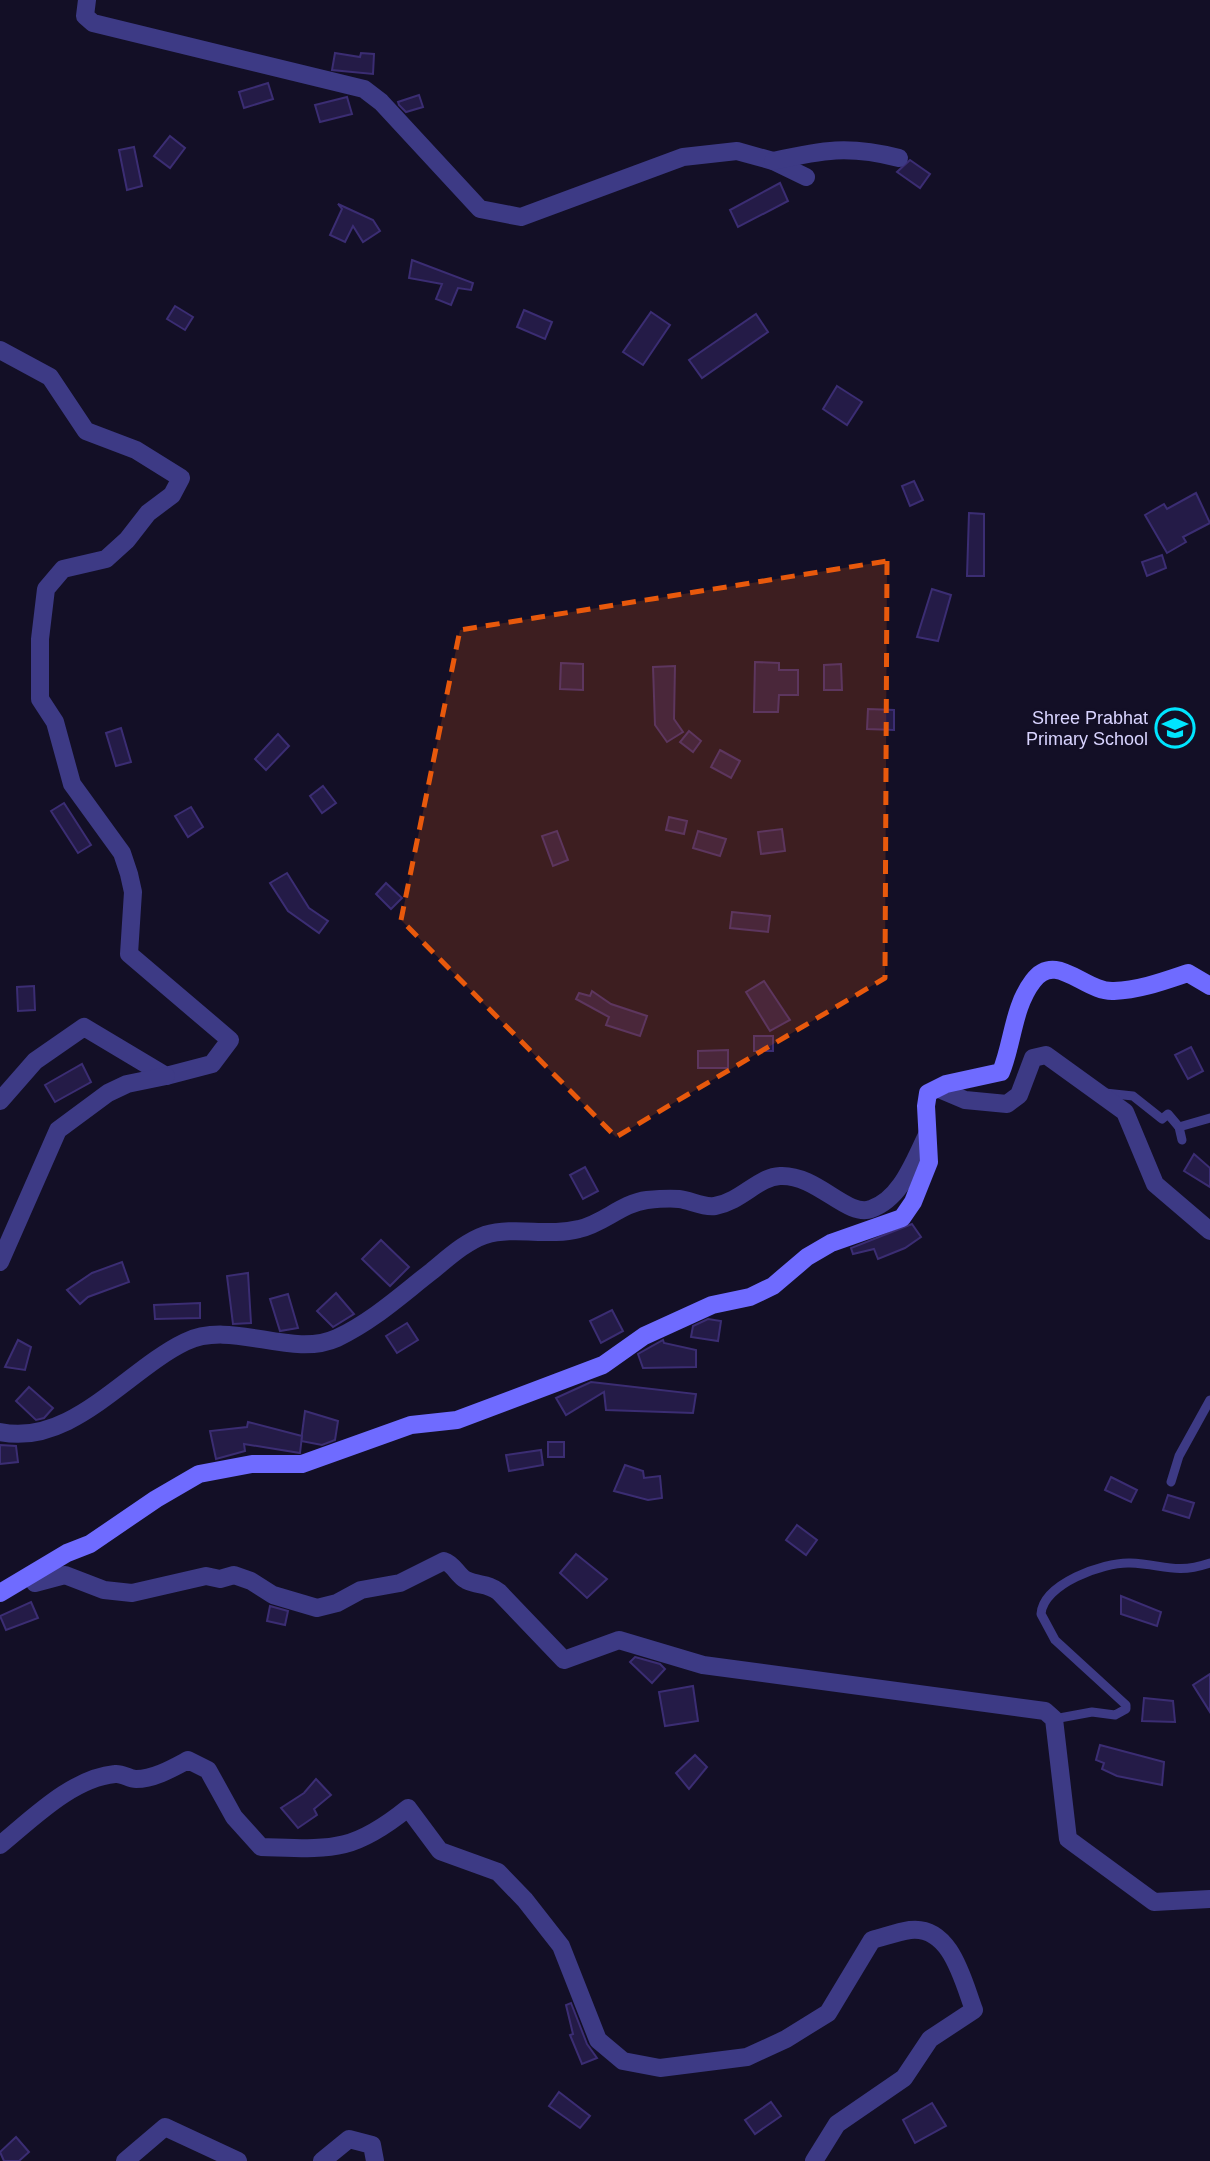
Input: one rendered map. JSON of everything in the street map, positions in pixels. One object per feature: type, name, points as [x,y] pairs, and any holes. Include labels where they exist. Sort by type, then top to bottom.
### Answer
[{"type":"main road","points":[[0,1593],[31,1577],[67,1553],[90,1544],[156,1499],[200,1474],[252,1464],[302,1464],[400,1428],[457,1420],[603,1365],[644,1336],[712,1305],[750,1297],[772,1286],[807,1257],[831,1243],[902,1218],[913,1202],[929,1162],[926,1106],[928,1093],[966,1078],[1001,1072],[1023,999],[1033,980],[1045,971],[1063,969],[1096,991],[1144,987],[1188,973],[1210,986]]},
{"type":"street","points":[[87,0],[85,16],[93,23],[364,89],[381,102],[480,209],[521,217],[683,157],[737,151],[773,161],[806,177]]},
{"type":"street","points":[[773,161],[834,149],[869,150],[899,158]]},
{"type":"street","points":[[0,350],[50,377],[86,431],[136,450],[181,478],[172,495],[148,513],[127,540],[106,559],[63,569],[46,589],[40,639],[40,699],[55,722],[72,784],[122,853],[130,874],[133,891],[129,954],[230,1040],[212,1065],[127,1084],[108,1093],[58,1130],[0,1262]]},
{"type":"street","points":[[0,1101],[35,1060],[84,1027],[166,1076]]},
{"type":"street","points":[[939,1089],[965,1100],[1007,1104],[1019,1095],[1033,1058],[1046,1055],[1125,1112],[1155,1184],[1210,1231]]},
{"type":"street","points":[[0,1432],[16,1436],[38,1433],[73,1417],[186,1342],[209,1335],[313,1343],[334,1339],[366,1323],[458,1250],[484,1236],[517,1230],[581,1229],[617,1210],[645,1200],[679,1199],[712,1207],[742,1198],[761,1180],[780,1175],[809,1179],[849,1208],[867,1211],[883,1205],[901,1186],[928,1135]]},
{"type":"street","points":[[31,1577],[35,1583],[65,1575],[104,1590],[132,1593],[206,1576],[220,1579],[234,1575],[251,1581],[273,1595],[317,1608],[337,1603],[361,1590],[400,1583],[444,1561],[450,1563],[463,1579],[489,1584],[499,1592],[564,1660],[619,1640],[703,1665],[1045,1711],[1054,1719],[1068,1839],[1154,1902],[1210,1899]]},
{"type":"street","points":[[0,1845],[54,1802],[89,1782],[117,1773],[136,1779],[164,1772],[188,1760],[208,1770],[234,1816],[261,1847],[327,1849],[351,1844],[378,1832],[408,1808],[440,1851],[499,1872],[525,1900],[561,1947],[598,2040],[623,2061],[660,2068],[747,2057],[828,2013],[872,1940],[913,1930],[937,1938],[951,1950],[974,2010],[930,2039],[904,2078],[836,2124],[814,2161]]},
{"type":"street","points":[[125,2161],[164,2127],[238,2161]]},
{"type":"street","points":[[323,2161],[349,2139],[372,2145],[375,2161]]},
{"type":"lane","points":[[1100,1092],[1133,1096],[1162,1119],[1168,1114],[1179,1127],[1182,1140]]},
{"type":"lane","points":[[1179,1127],[1210,1118]]},
{"type":"lane","points":[[1171,1482],[1179,1456],[1210,1400]]},
{"type":"lane","points":[[1054,1719],[1092,1712],[1115,1715],[1126,1709],[1126,1705],[1055,1640],[1041,1614],[1048,1596],[1071,1580],[1109,1565],[1130,1563],[1176,1571],[1210,1563]]},
{"type":"highlighted area","points":[[887,561],[885,978],[616,1137],[401,920],[460,630]]},
{"type":"building","points":[[335,53],[360,57],[361,53],[374,54],[373,74],[332,70]]},
{"type":"building","points":[[268,83],[273,99],[244,108],[239,92]]},
{"type":"building","points":[[419,95],[423,107],[406,112],[399,105],[398,102]]},
{"type":"building","points":[[347,97],[352,114],[320,122],[315,105]]},
{"type":"building","points":[[170,136],[185,148],[170,168],[154,156]]},
{"type":"building","points":[[134,147],[142,186],[127,190],[119,150]]},
{"type":"building","points":[[910,160],[930,174],[920,188],[897,172]]},
{"type":"building","points":[[780,183],[788,201],[738,227],[730,210]]},
{"type":"building","points":[[338,204],[373,220],[380,231],[363,242],[353,226],[345,242],[330,235],[342,209]]},
{"type":"building","points":[[412,260],[473,283],[471,290],[458,288],[451,305],[436,299],[442,284],[409,278]]},
{"type":"building","points":[[175,306],[193,317],[185,330],[167,319]]},
{"type":"building","points":[[524,310],[552,322],[545,339],[517,327]]},
{"type":"building","points":[[651,312],[670,325],[643,365],[623,352]]},
{"type":"building","points":[[756,314],[768,332],[702,378],[689,360]]},
{"type":"building","points":[[837,386],[862,402],[847,425],[823,409]]},
{"type":"building","points":[[914,481],[923,500],[910,506],[902,486]]},
{"type":"building","points":[[1196,493],[1210,523],[1183,537],[1186,542],[1167,553],[1145,515],[1164,504],[1167,509]]},
{"type":"building","points":[[969,513],[984,514],[984,576],[967,576]]},
{"type":"building","points":[[1162,555],[1166,568],[1147,576],[1142,562]]},
{"type":"building","points":[[932,589],[951,595],[938,641],[917,637]]},
{"type":"building","points":[[755,662],[779,663],[779,670],[798,670],[798,695],[779,695],[778,712],[754,712]]},
{"type":"building","points":[[561,663],[583,664],[583,690],[560,689]]},
{"type":"building","points":[[841,664],[842,690],[824,690],[824,665]]},
{"type":"building","points":[[675,666],[674,719],[683,732],[667,742],[655,725],[653,667]]},
{"type":"building","points":[[868,709],[894,710],[894,730],[867,729]]},
{"type":"building","points":[[121,728],[131,762],[116,766],[106,733]]},
{"type":"building","points":[[689,731],[701,741],[693,752],[680,742]]},
{"type":"building","points":[[278,734],[289,746],[266,770],[255,759]]},
{"type":"building","points":[[720,750],[740,761],[731,778],[711,767]]},
{"type":"building","points":[[323,786],[336,803],[322,813],[310,796]]},
{"type":"building","points":[[64,803],[91,845],[78,853],[51,811]]},
{"type":"building","points":[[191,807],[203,827],[188,837],[175,816]]},
{"type":"building","points":[[669,817],[687,821],[684,834],[666,830]]},
{"type":"building","points":[[782,829],[785,851],[761,854],[758,832]]},
{"type":"building","points":[[557,831],[568,860],[553,866],[542,836]]},
{"type":"building","points":[[698,831],[726,839],[720,856],[693,848]]},
{"type":"building","points":[[287,873],[309,908],[328,921],[319,933],[288,911],[270,883]]},
{"type":"building","points":[[386,883],[402,898],[391,909],[376,894]]},
{"type":"building","points":[[732,912],[770,916],[768,932],[730,928]]},
{"type":"building","points":[[764,981],[790,1020],[770,1031],[746,992]]},
{"type":"building","points":[[34,986],[35,1010],[18,1011],[17,987]]},
{"type":"building","points":[[592,991],[611,1004],[647,1016],[640,1036],[606,1025],[609,1017],[576,999],[579,993],[590,996]]},
{"type":"building","points":[[754,1036],[773,1036],[773,1051],[754,1051]]},
{"type":"building","points":[[1191,1047],[1203,1071],[1188,1079],[1175,1055]]},
{"type":"building","points":[[728,1050],[728,1068],[698,1068],[698,1051]]},
{"type":"building","points":[[82,1064],[91,1082],[55,1102],[45,1085]]},
{"type":"building","points":[[1194,1154],[1210,1168],[1210,1187],[1184,1171]]},
{"type":"building","points":[[585,1167],[598,1191],[583,1199],[570,1175]]},
{"type":"building","points":[[912,1224],[921,1237],[905,1248],[878,1259],[874,1249],[853,1254],[851,1248]]},
{"type":"building","points":[[381,1240],[409,1267],[390,1286],[362,1259]]},
{"type":"building","points":[[122,1262],[129,1282],[88,1297],[80,1304],[67,1290],[92,1273]]},
{"type":"building","points":[[248,1273],[251,1323],[233,1324],[227,1276]]},
{"type":"building","points":[[336,1293],[354,1314],[333,1327],[317,1311]]},
{"type":"building","points":[[288,1294],[298,1328],[280,1331],[270,1299]]},
{"type":"building","points":[[200,1303],[200,1318],[155,1319],[154,1305]]},
{"type":"building","points":[[612,1310],[623,1331],[601,1343],[590,1321]]},
{"type":"building","points":[[708,1319],[721,1321],[718,1341],[691,1337],[693,1326]]},
{"type":"building","points":[[407,1323],[418,1340],[397,1353],[386,1336]]},
{"type":"building","points":[[18,1340],[31,1347],[25,1370],[5,1367]]},
{"type":"building","points":[[663,1340],[664,1343],[696,1350],[696,1367],[643,1368],[638,1354]]},
{"type":"building","points":[[591,1382],[696,1394],[693,1413],[606,1410],[604,1392],[566,1415],[556,1398]]},
{"type":"building","points":[[29,1387],[53,1408],[44,1418],[36,1420],[16,1401]]},
{"type":"building","points":[[305,1411],[338,1421],[335,1440],[322,1445],[301,1441]]},
{"type":"building","points":[[248,1422],[302,1436],[300,1453],[244,1444],[245,1451],[216,1459],[210,1431],[247,1427]]},
{"type":"building","points":[[548,1442],[564,1442],[564,1457],[548,1457]]},
{"type":"building","points":[[0,1445],[16,1446],[18,1462],[0,1464]]},
{"type":"building","points":[[541,1450],[543,1465],[509,1471],[506,1455]]},
{"type":"building","points":[[625,1465],[643,1471],[644,1478],[660,1476],[662,1498],[648,1500],[614,1491]]},
{"type":"building","points":[[1111,1477],[1137,1490],[1131,1502],[1105,1490]]},
{"type":"building","points":[[1168,1495],[1194,1503],[1189,1518],[1163,1510]]},
{"type":"building","points":[[797,1525],[817,1540],[806,1555],[786,1540]]},
{"type":"building","points":[[576,1554],[607,1579],[587,1598],[560,1573]]},
{"type":"building","points":[[1121,1596],[1161,1612],[1157,1626],[1121,1614]]},
{"type":"building","points":[[31,1602],[38,1618],[6,1630],[0,1616]]},
{"type":"building","points":[[270,1606],[288,1611],[285,1625],[267,1621]]},
{"type":"building","points":[[635,1657],[660,1664],[665,1669],[652,1683],[630,1662]]},
{"type":"building","points":[[1210,1674],[1210,1712],[1193,1685]]},
{"type":"building","points":[[693,1686],[698,1721],[665,1726],[659,1692]]},
{"type":"building","points":[[1144,1698],[1173,1701],[1175,1722],[1142,1721]]},
{"type":"building","points":[[1100,1745],[1164,1762],[1162,1785],[1117,1776],[1102,1769],[1104,1763],[1096,1760]]},
{"type":"building","points":[[695,1755],[707,1767],[689,1789],[676,1773]]},
{"type":"building","points":[[316,1779],[331,1795],[314,1809],[317,1815],[298,1828],[281,1808],[304,1793]]},
{"type":"building","points":[[571,2003],[587,2044],[597,2058],[582,2064],[570,2035],[573,2034],[566,2005]]},
{"type":"building","points":[[559,2092],[590,2116],[580,2128],[549,2106]]},
{"type":"building","points":[[771,2102],[781,2116],[755,2134],[745,2120]]},
{"type":"building","points":[[932,2103],[946,2126],[915,2143],[903,2120]]},
{"type":"building","points":[[16,2137],[29,2152],[19,2161],[4,2161],[0,2152]]},
{"type":"place","name":"Shree Prabhat Primary School","points":[[1175,728]]}]
